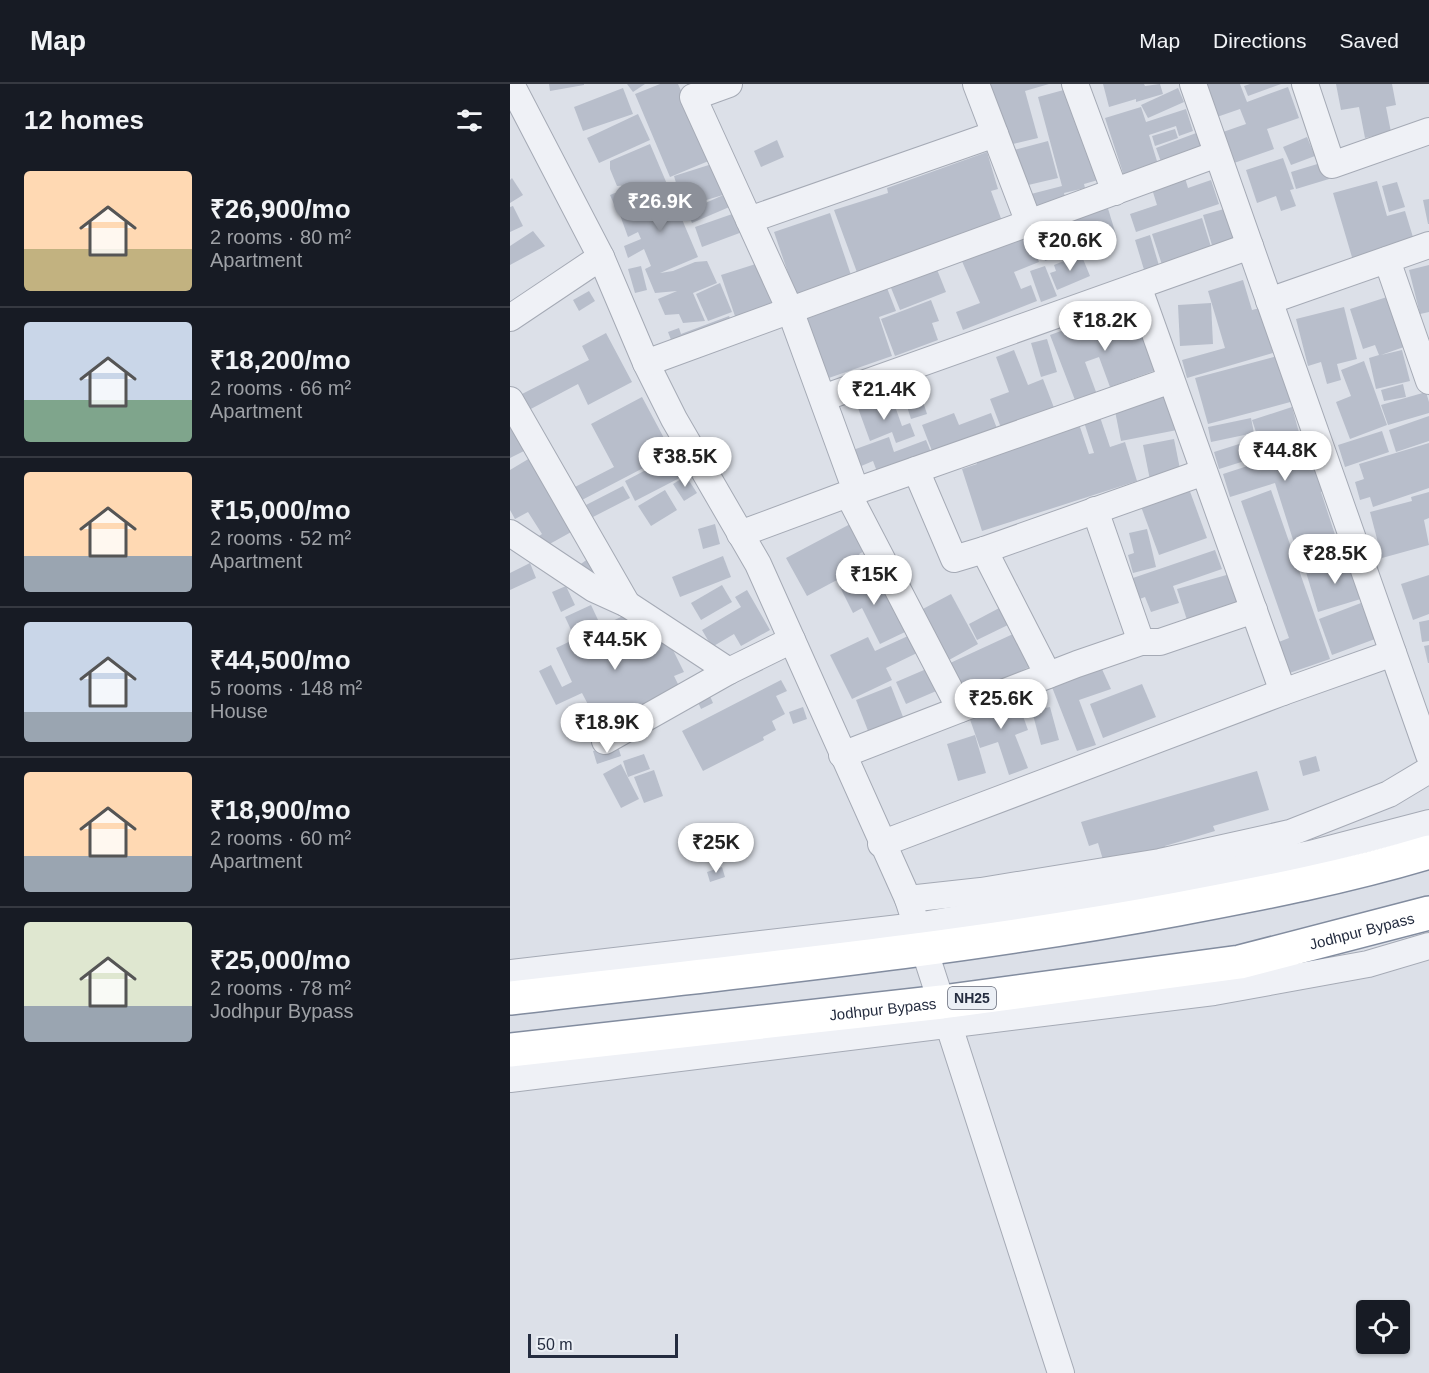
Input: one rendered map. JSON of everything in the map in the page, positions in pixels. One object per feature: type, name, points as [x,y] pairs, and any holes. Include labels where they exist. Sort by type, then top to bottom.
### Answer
[{"type":"highway","points":[[510,998],[921,938],[1109,921],[1298,886],[1371,869],[1429,852]]},
{"type":"highway","name":"Jodhpur Bypass","points":[[510,1050],[946,1013],[1240,962],[1429,913]]},
{"type":"street","points":[[512,84],[601,257],[646,363],[674,419],[758,564],[881,844],[908,899],[1060,1373]]},
{"type":"street","points":[[729,84],[693,97],[790,310],[823,398],[852,493],[960,709]]},
{"type":"street","points":[[976,84],[1029,223]]},
{"type":"street","points":[[1075,84],[1115,192]]},
{"type":"street","points":[[1193,84],[1429,755]]},
{"type":"street","points":[[1305,84],[1332,165],[1429,131]]},
{"type":"street","points":[[750,220],[995,134]]},
{"type":"street","points":[[646,363],[1217,154]]},
{"type":"street","points":[[1269,301],[1429,245]]},
{"type":"street","points":[[823,398],[1250,246]]},
{"type":"street","points":[[510,318],[601,257]]},
{"type":"street","points":[[1387,260],[1428,376]]},
{"type":"street","points":[[1138,286],[1283,692]]},
{"type":"street","points":[[740,534],[1171,380]]},
{"type":"street","points":[[510,400],[627,604]]},
{"type":"street","points":[[916,470],[954,559],[1204,472]]},
{"type":"street","points":[[1095,510],[1141,642]]},
{"type":"street","points":[[510,533],[594,589],[627,604],[729,671]]},
{"type":"street","points":[[984,550],[1048,675]]},
{"type":"street","points":[[842,755],[1048,675],[1141,642],[1160,642],[1254,610]]},
{"type":"street","points":[[605,741],[729,671],[792,640]]},
{"type":"street","points":[[881,844],[1283,692],[1394,653]]},
{"type":"street","points":[[908,899],[981,891],[1160,862],[1290,833],[1389,794],[1429,770]]},
{"type":"street","points":[[510,974],[921,938],[1310,854],[1429,823]]},
{"type":"street","points":[[510,1079],[946,1013],[1214,992],[1368,964],[1429,946]]},
{"type":"building","points":[[549,84],[584,84],[584,85],[550,91]]},
{"type":"building","points":[[627,84],[645,84],[633,92]]},
{"type":"building","points":[[660,84],[678,84],[692,115],[688,117],[700,144],[703,143],[711,160],[670,177],[635,94]]},
{"type":"building","points":[[983,84],[1049,84],[1025,91],[1038,138],[1005,146]]},
{"type":"building","points":[[1103,84],[1144,84],[1145,86],[1160,84],[1163,94],[1109,107]]},
{"type":"building","points":[[1202,84],[1240,84],[1247,102],[1288,87],[1299,118],[1267,129],[1274,149],[1234,163],[1223,132],[1246,124],[1240,109],[1214,118]]},
{"type":"building","points":[[1281,84],[1248,96],[1244,86]]},
{"type":"building","points":[[1336,84],[1392,84],[1396,105],[1386,107],[1391,132],[1365,138],[1359,107],[1341,110]]},
{"type":"building","points":[[623,88],[633,114],[583,131],[574,107]]},
{"type":"building","points":[[1071,88],[1098,180],[1084,184],[1085,188],[1064,193],[1068,208],[1037,216],[1031,194],[1062,186],[1038,97]]},
{"type":"building","points":[[1178,88],[1184,102],[1148,118],[1141,105]]},
{"type":"building","points":[[1141,107],[1146,122],[1186,109],[1193,131],[1179,136],[1176,126],[1149,135],[1160,171],[1126,182],[1105,118]]},
{"type":"building","points":[[638,114],[650,140],[599,163],[587,138]]},
{"type":"building","points":[[1175,129],[1178,138],[1155,146],[1152,136]]},
{"type":"building","points":[[1199,132],[1207,154],[1164,170],[1156,148]]},
{"type":"building","points":[[1307,137],[1315,156],[1291,165],[1283,147]]},
{"type":"building","points":[[777,140],[784,157],[761,167],[754,151]]},
{"type":"building","points":[[1048,141],[1058,178],[1024,186],[1014,150]]},
{"type":"building","points":[[650,144],[698,257],[660,273],[673,271],[695,262],[707,261],[717,283],[693,293],[705,321],[683,323],[679,314],[665,315],[658,299],[677,291],[655,293],[645,269],[651,266],[644,249],[628,258],[624,246],[641,239],[638,232],[628,237],[620,215],[634,209],[617,211],[610,195],[637,184],[617,186],[610,169],[610,161]]},
{"type":"building","points":[[987,152],[998,189],[991,191],[1003,224],[858,275],[834,210],[888,193],[887,188]]},
{"type":"building","points":[[1283,158],[1294,189],[1290,190],[1296,206],[1281,211],[1276,196],[1257,203],[1246,170]]},
{"type":"building","points":[[1324,162],[1329,179],[1296,189],[1291,172]]},
{"type":"building","points":[[712,164],[723,195],[683,207],[674,176]]},
{"type":"building","points":[[512,178],[523,195],[510,203],[510,180]]},
{"type":"building","points":[[1185,178],[1188,188],[1211,180],[1219,204],[1136,232],[1130,214],[1157,205],[1152,189]]},
{"type":"building","points":[[1377,181],[1387,216],[1405,211],[1416,247],[1354,264],[1333,193]]},
{"type":"building","points":[[1397,182],[1405,207],[1389,212],[1382,186]]},
{"type":"building","points":[[728,193],[734,205],[692,223],[687,211]]},
{"type":"building","points":[[1429,199],[1429,224],[1428,224],[1423,200]]},
{"type":"building","points":[[1106,202],[1117,238],[1045,261],[1034,225]]},
{"type":"building","points":[[513,206],[523,226],[510,232],[510,207]]},
{"type":"building","points":[[1224,209],[1236,245],[1214,252],[1203,215]]},
{"type":"building","points":[[738,212],[745,231],[702,247],[695,227]]},
{"type":"building","points":[[830,213],[853,281],[797,299],[774,232]]},
{"type":"building","points":[[1202,218],[1212,250],[1164,271],[1152,234]]},
{"type":"building","points":[[1026,227],[1039,262],[1014,272],[1021,289],[1031,285],[1037,301],[963,330],[956,312],[980,303],[958,252]]},
{"type":"building","points":[[533,231],[545,246],[510,265],[510,246]]},
{"type":"building","points":[[1150,235],[1160,269],[1145,273],[1135,240]]},
{"type":"building","points":[[1081,254],[1090,276],[1057,290],[1050,273],[1056,271],[1054,265]]},
{"type":"building","points":[[762,262],[779,311],[738,325],[721,275]]},
{"type":"building","points":[[934,262],[946,292],[900,310],[887,278]]},
{"type":"building","points":[[1429,265],[1429,312],[1420,314],[1409,270]]},
{"type":"building","points":[[641,266],[647,290],[635,293],[628,269]]},
{"type":"building","points":[[1045,266],[1057,296],[1041,302],[1030,271]]},
{"type":"building","points":[[1243,280],[1252,310],[1260,308],[1273,353],[1187,378],[1182,360],[1225,348],[1208,291]]},
{"type":"building","points":[[720,283],[732,312],[708,321],[696,294]]},
{"type":"building","points":[[887,288],[896,311],[879,317],[892,356],[823,380],[800,317]]},
{"type":"building","points":[[589,291],[595,301],[579,311],[573,300]]},
{"type":"building","points":[[1387,297],[1404,347],[1381,355],[1402,350],[1410,381],[1376,389],[1369,358],[1379,355],[1375,345],[1363,349],[1350,309]]},
{"type":"building","points":[[931,300],[939,321],[932,323],[938,340],[895,356],[881,319]]},
{"type":"building","points":[[1211,303],[1213,344],[1180,346],[1178,305]]},
{"type":"building","points":[[1135,304],[1159,369],[1110,387],[1099,357],[1085,362],[1099,400],[1078,408],[1050,335]]},
{"type":"building","points":[[1344,307],[1357,359],[1337,364],[1341,380],[1327,384],[1321,362],[1308,366],[1296,319]]},
{"type":"building","points":[[729,316],[734,327],[675,350],[668,332],[679,328],[681,334]]},
{"type":"building","points":[[606,333],[632,382],[588,405],[578,384],[527,411],[520,395],[589,360],[582,346]]},
{"type":"building","points":[[1047,339],[1057,372],[1041,377],[1031,343]]},
{"type":"building","points":[[1014,350],[1028,385],[1043,379],[1056,413],[1003,433],[990,399],[1009,392],[996,357]]},
{"type":"building","points":[[1281,355],[1294,401],[1208,424],[1195,378]]},
{"type":"building","points":[[1364,361],[1387,425],[1350,439],[1336,402],[1351,396],[1341,370]]},
{"type":"building","points":[[1403,384],[1406,397],[1384,401],[1381,390]]},
{"type":"building","points":[[918,386],[927,414],[911,419],[902,391]]},
{"type":"building","points":[[1426,392],[1429,413],[1388,425],[1381,405]]},
{"type":"building","points":[[891,395],[902,426],[910,423],[915,436],[896,443],[892,432],[870,441],[858,408]]},
{"type":"building","points":[[1170,395],[1177,430],[1121,441],[1114,406]]},
{"type":"building","points":[[642,397],[672,453],[580,501],[573,488],[614,467],[591,424]]},
{"type":"building","points":[[1292,407],[1309,469],[1318,466],[1326,490],[1321,492],[1341,553],[1301,565],[1275,483],[1230,497],[1223,474],[1269,459],[1267,454],[1219,469],[1214,452],[1258,438],[1252,420]]},
{"type":"building","points":[[954,413],[959,425],[991,413],[998,431],[934,456],[922,425]]},
{"type":"building","points":[[1099,414],[1110,447],[1125,442],[1137,481],[982,531],[962,469],[977,464],[975,456],[1079,424],[1089,454],[1094,453],[1083,419]]},
{"type":"building","points":[[1429,416],[1429,441],[1396,452],[1389,430]]},
{"type":"building","points":[[1251,418],[1254,433],[1211,442],[1208,427]]},
{"type":"building","points":[[515,425],[528,449],[510,458],[510,428]]},
{"type":"building","points":[[1382,431],[1389,452],[1345,467],[1338,445]]},
{"type":"building","points":[[889,437],[894,452],[926,440],[933,457],[879,477],[873,461],[859,467],[853,450]]},
{"type":"building","points":[[1174,439],[1181,474],[1150,480],[1143,445]]},
{"type":"building","points":[[1429,443],[1429,488],[1373,507],[1370,497],[1360,500],[1355,482],[1364,479],[1359,464]]},
{"type":"building","points":[[684,450],[695,470],[635,501],[625,481]]},
{"type":"building","points":[[530,458],[573,531],[546,546],[539,536],[542,534],[528,512],[515,519],[510,510],[510,470]]},
{"type":"building","points":[[686,476],[697,493],[684,501],[673,484]]},
{"type":"building","points":[[623,486],[630,498],[593,517],[586,505]]},
{"type":"building","points":[[1188,486],[1207,538],[1159,555],[1140,504]]},
{"type":"building","points":[[665,490],[677,510],[651,526],[638,506]]},
{"type":"building","points":[[1271,490],[1330,659],[1281,676],[1271,645],[1289,638],[1241,501]]},
{"type":"building","points":[[1429,492],[1429,518],[1424,520],[1429,545],[1382,558],[1370,512],[1412,501],[1411,497]]},
{"type":"building","points":[[854,522],[868,549],[859,554],[865,565],[807,596],[786,558]]},
{"type":"building","points":[[715,524],[720,544],[703,549],[698,529]]},
{"type":"building","points":[[1147,529],[1156,567],[1133,573],[1128,555],[1134,553],[1129,533]]},
{"type":"building","points":[[1215,550],[1222,569],[1173,586],[1179,603],[1151,612],[1145,597],[1137,600],[1130,579]]},
{"type":"building","points":[[592,556],[604,575],[590,584],[578,566]]},
{"type":"building","points":[[723,556],[731,577],[680,597],[672,577]]},
{"type":"building","points":[[1352,558],[1364,598],[1318,612],[1306,572]]},
{"type":"building","points":[[530,563],[536,578],[510,590],[510,573]]},
{"type":"building","points":[[874,571],[905,632],[880,644],[862,608],[853,613],[840,587]]},
{"type":"building","points":[[1230,574],[1239,604],[1187,620],[1177,589]]},
{"type":"building","points":[[1429,575],[1429,614],[1413,620],[1401,584]]},
{"type":"building","points":[[722,585],[732,602],[701,620],[691,603]]},
{"type":"building","points":[[566,586],[575,605],[561,612],[552,592]]},
{"type":"building","points":[[747,590],[770,630],[741,646],[734,634],[712,647],[702,630],[741,607],[735,597]]},
{"type":"building","points":[[951,594],[978,644],[949,660],[921,610]]},
{"type":"building","points":[[1361,603],[1375,639],[1332,655],[1319,619]]},
{"type":"building","points":[[591,605],[599,622],[573,634],[565,617]]},
{"type":"building","points":[[1003,606],[1012,623],[977,640],[969,624]]},
{"type":"building","points":[[625,615],[642,648],[666,636],[684,672],[674,676],[681,690],[613,724],[607,712],[595,718],[582,693],[556,705],[539,671],[551,665],[562,687],[572,682],[556,648]]},
{"type":"building","points":[[1429,620],[1429,641],[1422,642],[1419,622]]},
{"type":"building","points":[[1013,634],[1029,667],[969,697],[963,685],[958,687],[948,664]]},
{"type":"building","points":[[908,636],[917,653],[886,668],[892,680],[852,699],[830,655],[868,637],[875,651]]},
{"type":"building","points":[[1429,645],[1429,663],[1428,663],[1424,646]]},
{"type":"building","points":[[931,667],[941,689],[906,704],[896,682]]},
{"type":"building","points":[[1101,667],[1111,689],[1079,700],[1096,745],[1077,751],[1050,682]]},
{"type":"building","points":[[781,680],[787,691],[776,696],[785,714],[772,721],[776,730],[763,737],[764,740],[703,771],[682,731]]},
{"type":"building","points":[[1142,684],[1156,717],[1103,738],[1090,704]]},
{"type":"building","points":[[891,686],[905,722],[870,736],[856,700]]},
{"type":"building","points":[[709,694],[713,703],[701,709],[697,700]]},
{"type":"building","points":[[1015,694],[1028,730],[1015,735],[1028,768],[1009,775],[998,742],[980,748],[967,711]]},
{"type":"building","points":[[803,707],[807,719],[793,724],[789,712]]},
{"type":"building","points":[[1050,707],[1059,740],[1041,745],[1032,711]]},
{"type":"building","points":[[975,735],[986,773],[958,781],[947,744]]},
{"type":"building","points":[[617,743],[621,756],[597,764],[593,751]]},
{"type":"building","points":[[644,754],[650,769],[628,777],[623,761]]},
{"type":"building","points":[[1316,756],[1320,771],[1303,776],[1299,761]]},
{"type":"building","points":[[621,764],[639,799],[621,808],[603,774]]},
{"type":"building","points":[[654,770],[663,796],[644,803],[634,777]]},
{"type":"building","points":[[1257,771],[1269,810],[1213,826],[1215,831],[1165,846],[1167,852],[1106,870],[1098,843],[1089,846],[1081,822]]},
{"type":"building","points":[[722,867],[725,877],[710,882],[707,872]]}]
